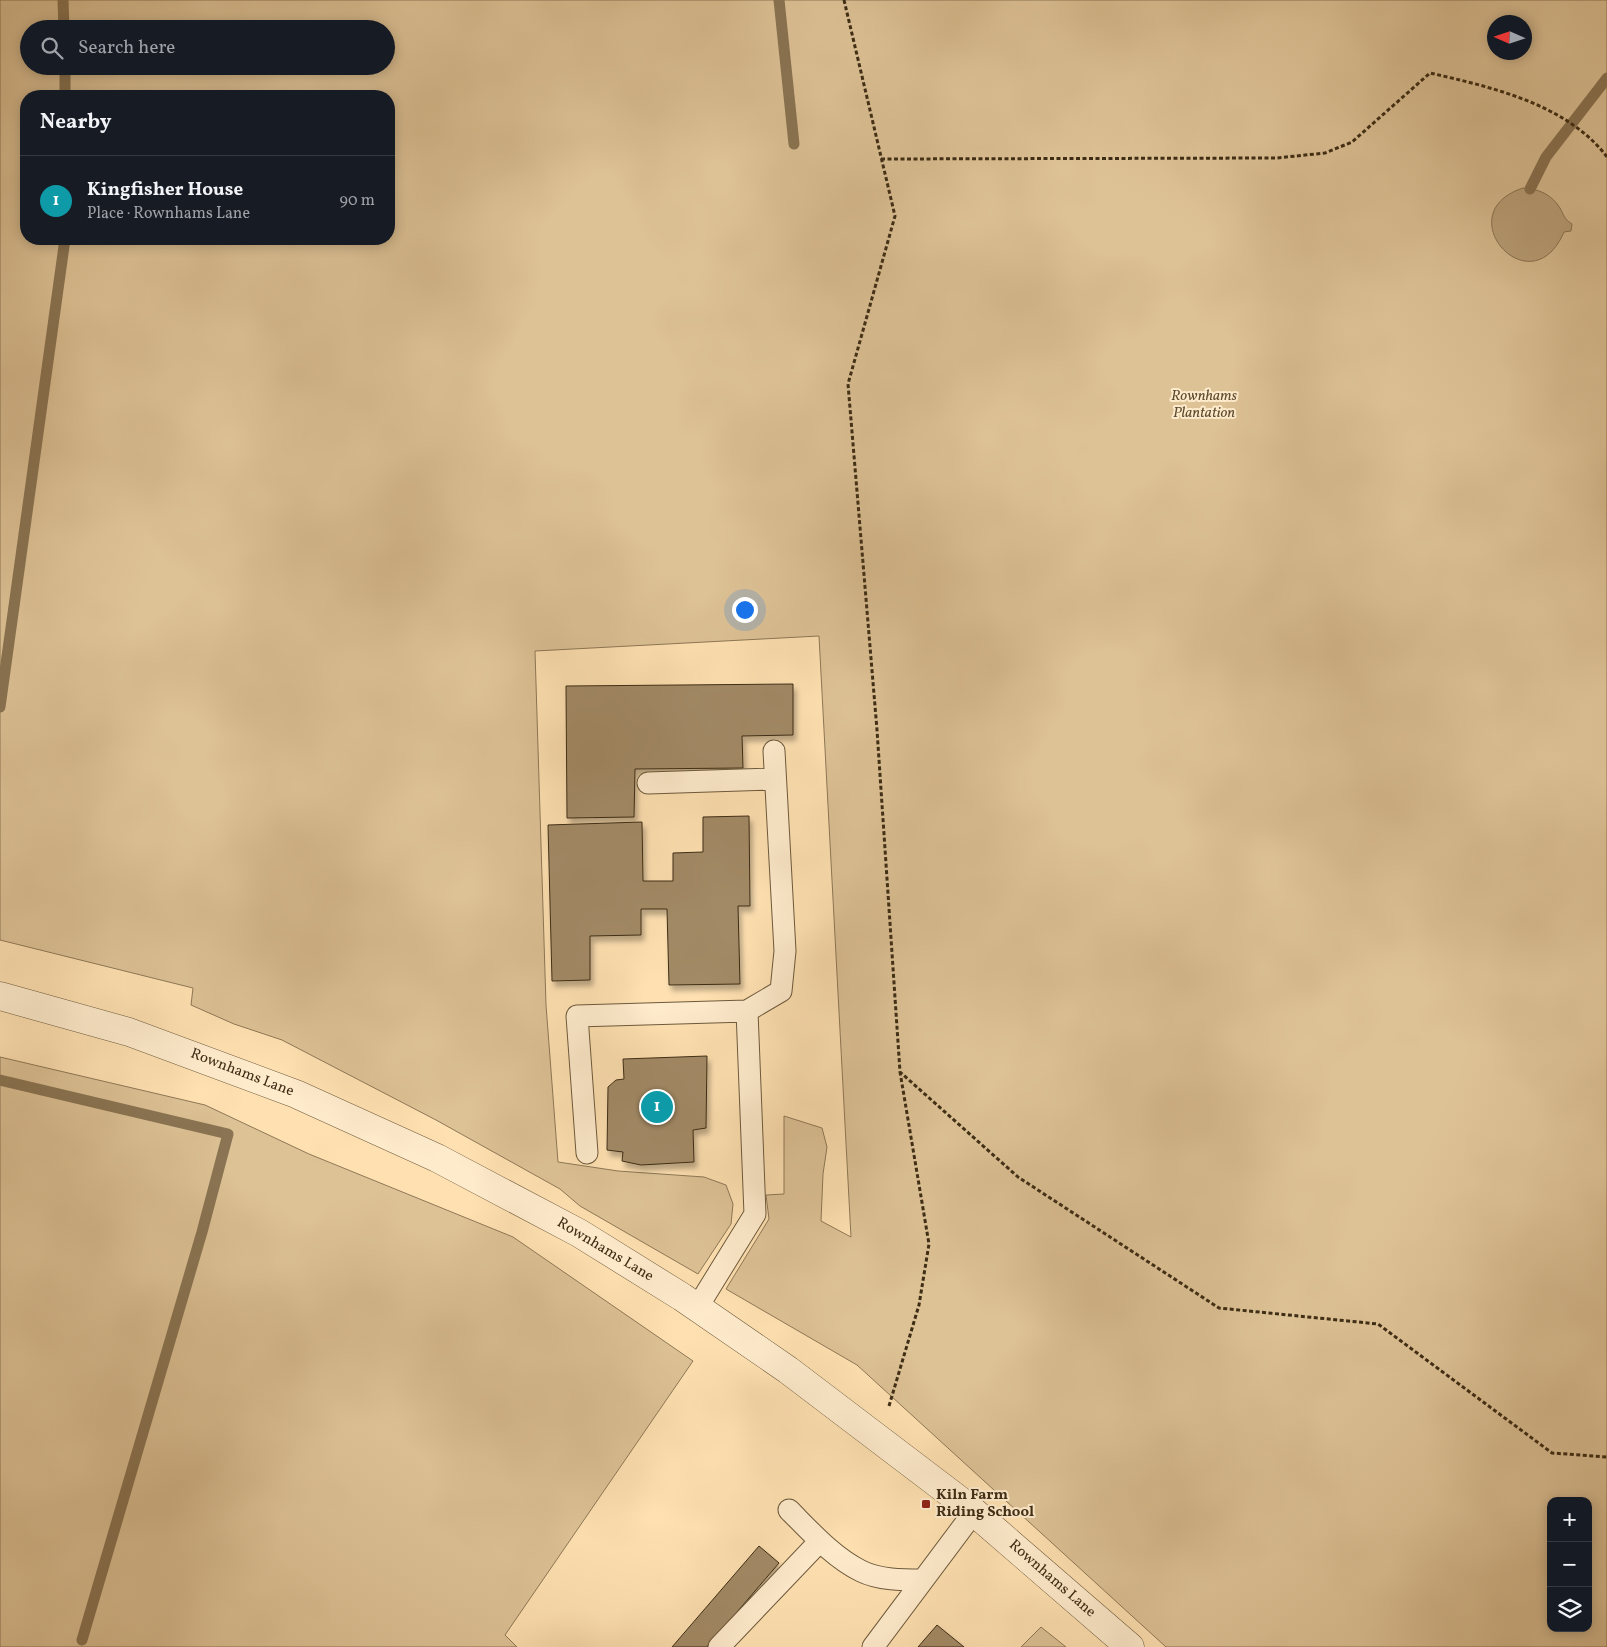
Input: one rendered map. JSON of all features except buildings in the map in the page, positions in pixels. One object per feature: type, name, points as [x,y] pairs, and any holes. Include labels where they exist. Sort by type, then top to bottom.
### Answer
[{"type":"street","name":"Rownhams Lane","points":[[0,996],[129,1032],[296,1094],[387,1134],[500,1190],[579,1233],[697,1308],[788,1370],[974,1512],[1130,1647]]},
{"type":"lane","points":[[587,1153],[577,1016],[747,1011],[781,991],[785,951],[774,751]]},
{"type":"lane","points":[[648,783],[775,779]]},
{"type":"lane","points":[[697,1308],[755,1214],[747,1011]]},
{"type":"lane","points":[[789,1510],[820,1541],[861,1571],[896,1580],[922,1580]]},
{"type":"lane","points":[[873,1647],[974,1512]]},
{"type":"lane","points":[[719,1647],[820,1541]]},
{"type":"path","points":[[844,0],[895,216],[848,384],[877,730],[900,1072],[929,1244],[919,1305],[888,1409]]},
{"type":"path","points":[[881,159],[1277,158],[1325,153],[1352,142],[1430,73],[1466,81],[1531,102],[1580,129],[1607,157]]},
{"type":"path","points":[[900,1072],[1018,1177],[1219,1308],[1378,1324],[1552,1454],[1607,1457]]},
{"type":"green space","name":"Rownhams Plantation","points":[[0,0],[1607,0],[1607,1647],[1166,1647],[857,1365],[726,1289],[769,1219],[766,1195],[784,1194],[784,1116],[822,1128],[827,1147],[823,1174],[821,1221],[851,1237],[819,636],[535,651],[546,1005],[558,1162],[618,1171],[704,1177],[726,1185],[733,1204],[731,1224],[698,1274],[580,1206],[560,1189],[436,1120],[282,1040],[234,1024],[191,1005],[193,988],[0,940]]},
{"type":"green space","points":[[0,1057],[205,1105],[309,1154],[513,1237],[693,1361],[505,1635],[517,1647],[0,1647]]},
{"type":"green space","points":[[1041,1627],[1066,1647],[1021,1647]]},
{"type":"shaded area","points":[[1523,188],[1539,191],[1549,196],[1572,224],[1571,231],[1564,232],[1550,253],[1533,261],[1516,259],[1502,248],[1493,233],[1492,216],[1501,200]]},
{"type":"waterway","points":[[63,0],[64,20]]},
{"type":"waterway","points":[[779,0],[794,144]]},
{"type":"waterway","points":[[65,75],[65,90]]},
{"type":"waterway","points":[[1530,189],[1546,157],[1607,78]]},
{"type":"waterway","points":[[0,707],[64,245]]},
{"type":"waterway","points":[[0,1080],[228,1134],[202,1232],[82,1640]]},
{"type":"place","name":"Kingfisher House","points":[[657,1107]]},
{"type":"place","name":"Kiln Farm Riding School","points":[[926,1504]]}]
